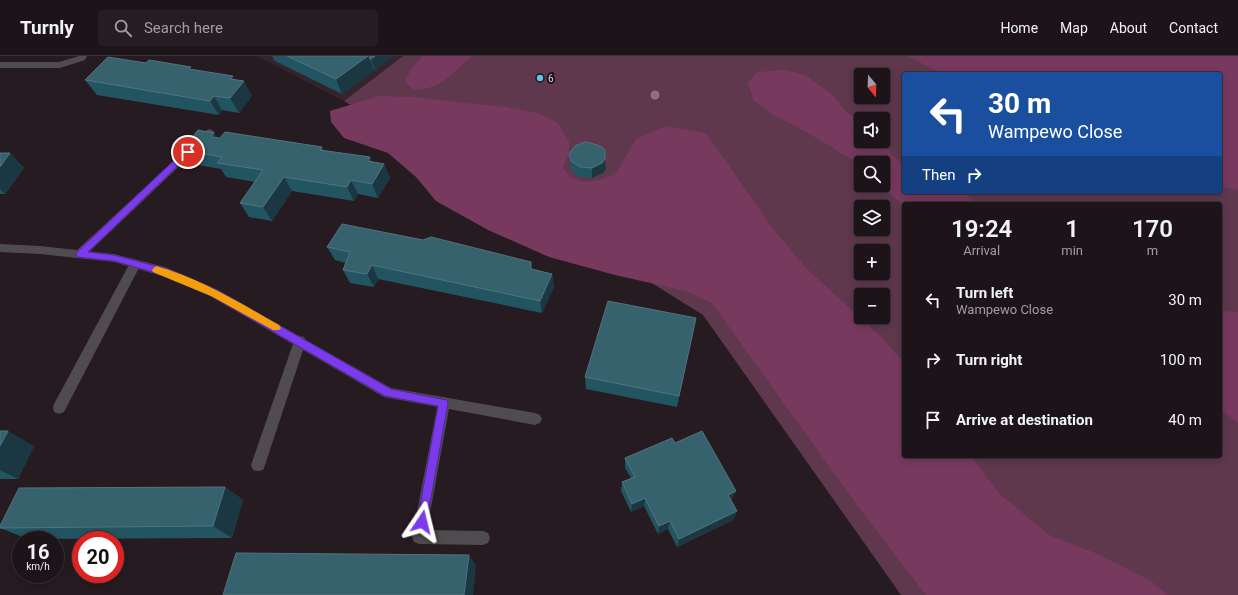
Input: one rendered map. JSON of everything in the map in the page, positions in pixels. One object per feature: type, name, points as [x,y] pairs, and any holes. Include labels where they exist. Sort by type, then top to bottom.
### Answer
[{"type":"street","points":[[0,65],[60,65],[82,58],[83,56]]},
{"type":"street","points":[[80,254],[210,132]]},
{"type":"street","points":[[0,248],[40,250],[114,258],[165,272],[214,293],[389,393],[535,419]]},
{"type":"street","points":[[59,408],[135,264]]},
{"type":"street","points":[[258,465],[300,341]]},
{"type":"street","points":[[444,403],[419,537],[483,538]]},
{"type":"shaded area","points":[[257,56],[403,56],[344,101]]},
{"type":"shaded area","points":[[403,56],[1238,56],[1238,595],[901,595],[703,315],[565,229],[344,101]]},
{"type":"shaded area","points":[[423,56],[472,56],[440,83],[432,87],[414,90],[405,82],[411,69]]},
{"type":"shaded area","points":[[908,56],[1238,56],[1238,190],[1222,187],[1222,72],[938,72]]},
{"type":"shaded area","points":[[784,70],[802,74],[833,95],[845,111],[854,117],[854,148],[888,148],[891,154],[902,163],[902,194],[966,194],[976,202],[902,202],[902,204],[888,192],[890,192],[890,156],[854,156],[854,161],[803,130],[774,115],[754,101],[748,83],[757,72]]},
{"type":"shaded area","points":[[379,96],[413,97],[506,107],[537,113],[558,123],[569,142],[569,151],[563,168],[575,179],[587,182],[615,175],[636,139],[666,126],[706,133],[773,229],[806,268],[854,312],[854,324],[867,324],[902,360],[902,458],[973,458],[986,477],[1001,495],[1049,535],[1100,555],[1151,581],[1168,595],[926,595],[857,505],[712,303],[686,291],[615,275],[549,257],[488,230],[436,201],[416,177],[388,153],[344,138],[331,122],[330,111]]},
{"type":"shaded area","points":[[1222,311],[1238,312],[1238,423],[1222,411]]},
{"type":"building","points":[[287,56],[368,56],[336,79]]},
{"type":"building","points":[[369,56],[375,56],[370,59]]},
{"type":"building","points":[[108,57],[146,63],[149,60],[191,67],[189,69],[233,76],[230,79],[244,81],[230,98],[214,96],[210,101],[85,80]]},
{"type":"building","points":[[198,130],[214,133],[211,137],[220,138],[225,132],[322,147],[320,150],[370,157],[368,161],[384,164],[372,184],[351,180],[347,187],[284,177],[263,207],[240,203],[263,170],[217,163],[222,157],[182,150]]},
{"type":"building","points":[[585,142],[602,147],[605,150],[605,159],[602,163],[592,168],[580,167],[571,161],[569,154],[575,146]]},
{"type":"building","points":[[0,153],[10,153],[0,167]]},
{"type":"building","points":[[342,224],[423,240],[431,237],[531,262],[531,269],[552,274],[540,301],[372,265],[367,274],[343,270],[350,252],[327,247]]},
{"type":"building","points":[[608,301],[696,318],[679,396],[585,377]]},
{"type":"building","points":[[0,431],[8,431],[0,446]]},
{"type":"building","points":[[702,431],[736,491],[728,495],[737,511],[679,539],[670,521],[659,526],[645,498],[632,504],[622,482],[635,477],[625,458],[672,438],[675,443]]},
{"type":"building","points":[[225,487],[213,526],[0,528],[19,488]]},
{"type":"building","points":[[236,553],[469,555],[464,595],[223,595]]},
{"type":"slow traffic","points":[[156,270],[165,272],[214,293],[276,328]]},
{"type":"place","name":"6","points":[[540,78]]},
{"type":"route","points":[[188,152],[80,254],[114,258],[165,272],[214,293],[389,393],[444,403],[422,522]]}]
